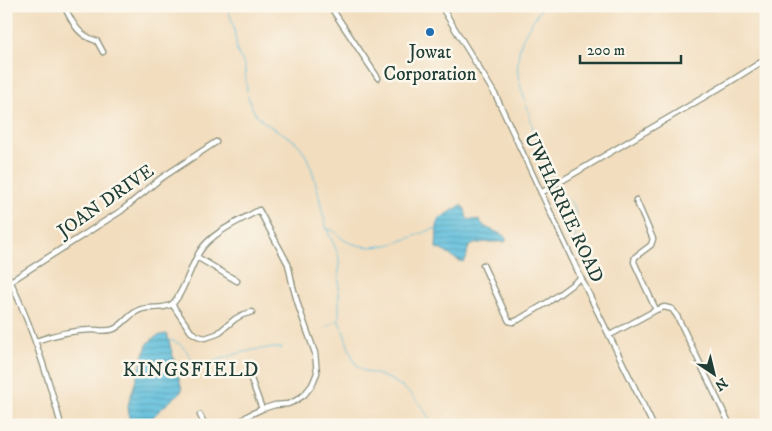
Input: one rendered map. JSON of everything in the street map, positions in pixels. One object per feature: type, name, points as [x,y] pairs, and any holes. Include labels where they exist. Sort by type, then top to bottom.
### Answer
[{"type":"street","points":[[64,6],[74,26],[88,38],[97,40],[103,52]]},
{"type":"street","points":[[330,6],[378,78]]},
{"type":"street","name":"UWHARRIE ROAD","points":[[441,6],[496,96],[581,278],[653,425]]},
{"type":"street","points":[[541,193],[766,59]]},
{"type":"street","name":"JOAN DRIVE","points":[[11,281],[121,211],[160,179],[216,142]]},
{"type":"street","points":[[636,200],[653,239],[651,245],[635,257],[634,262],[656,310]]},
{"type":"street","points":[[36,341],[66,333],[114,329],[137,310],[169,306],[178,299],[197,257],[209,239],[259,210],[288,264],[299,308],[315,353],[317,373],[312,385],[304,395],[288,404],[262,408],[236,425]]},
{"type":"street","points":[[197,257],[237,281]]},
{"type":"street","points":[[483,265],[509,321],[513,322],[550,301],[581,278]]},
{"type":"street","points":[[6,272],[36,341],[60,425]]},
{"type":"street","points":[[172,304],[187,328],[198,336],[205,338],[217,334],[235,319],[252,312]]},
{"type":"street","points":[[610,335],[656,310],[667,307],[672,309],[730,425]]},
{"type":"street","points":[[251,379],[262,408]]},
{"type":"street","points":[[200,415],[205,425]]},
{"type":"water","points":[[461,205],[465,209],[468,219],[479,220],[485,227],[503,235],[507,240],[505,242],[486,242],[472,245],[468,248],[466,259],[463,262],[436,248],[438,220]]},
{"type":"water","points":[[167,334],[182,389],[181,392],[154,416],[150,425],[131,425],[128,405],[147,345],[156,337]]},
{"type":"waterway","points":[[227,6],[234,27],[237,51],[244,65],[247,91]]},
{"type":"waterway","points":[[542,6],[526,31],[522,42],[518,57],[518,77],[537,142],[555,180]]},
{"type":"waterway","points":[[754,6],[766,19]]},
{"type":"waterway","points":[[248,96],[258,116],[268,125],[297,143],[307,157],[317,186],[326,226],[339,258],[339,322],[354,361],[362,370],[392,380],[406,390],[424,410],[433,425]]},
{"type":"waterway","points":[[557,187],[574,206],[577,216]]},
{"type":"waterway","points":[[575,241],[577,222]]},
{"type":"waterway","points":[[328,229],[333,230],[351,243],[374,247],[384,246],[433,229],[438,229]]},
{"type":"waterway","points":[[326,327],[338,320]]},
{"type":"waterway","points":[[169,340],[181,345],[193,361],[202,367],[241,353],[261,349],[282,348]]},
{"type":"place","name":"Jowat Corporation","points":[[430,32]]},
{"type":"district","name":"KINGSFIELD","points":[[191,369]]}]
